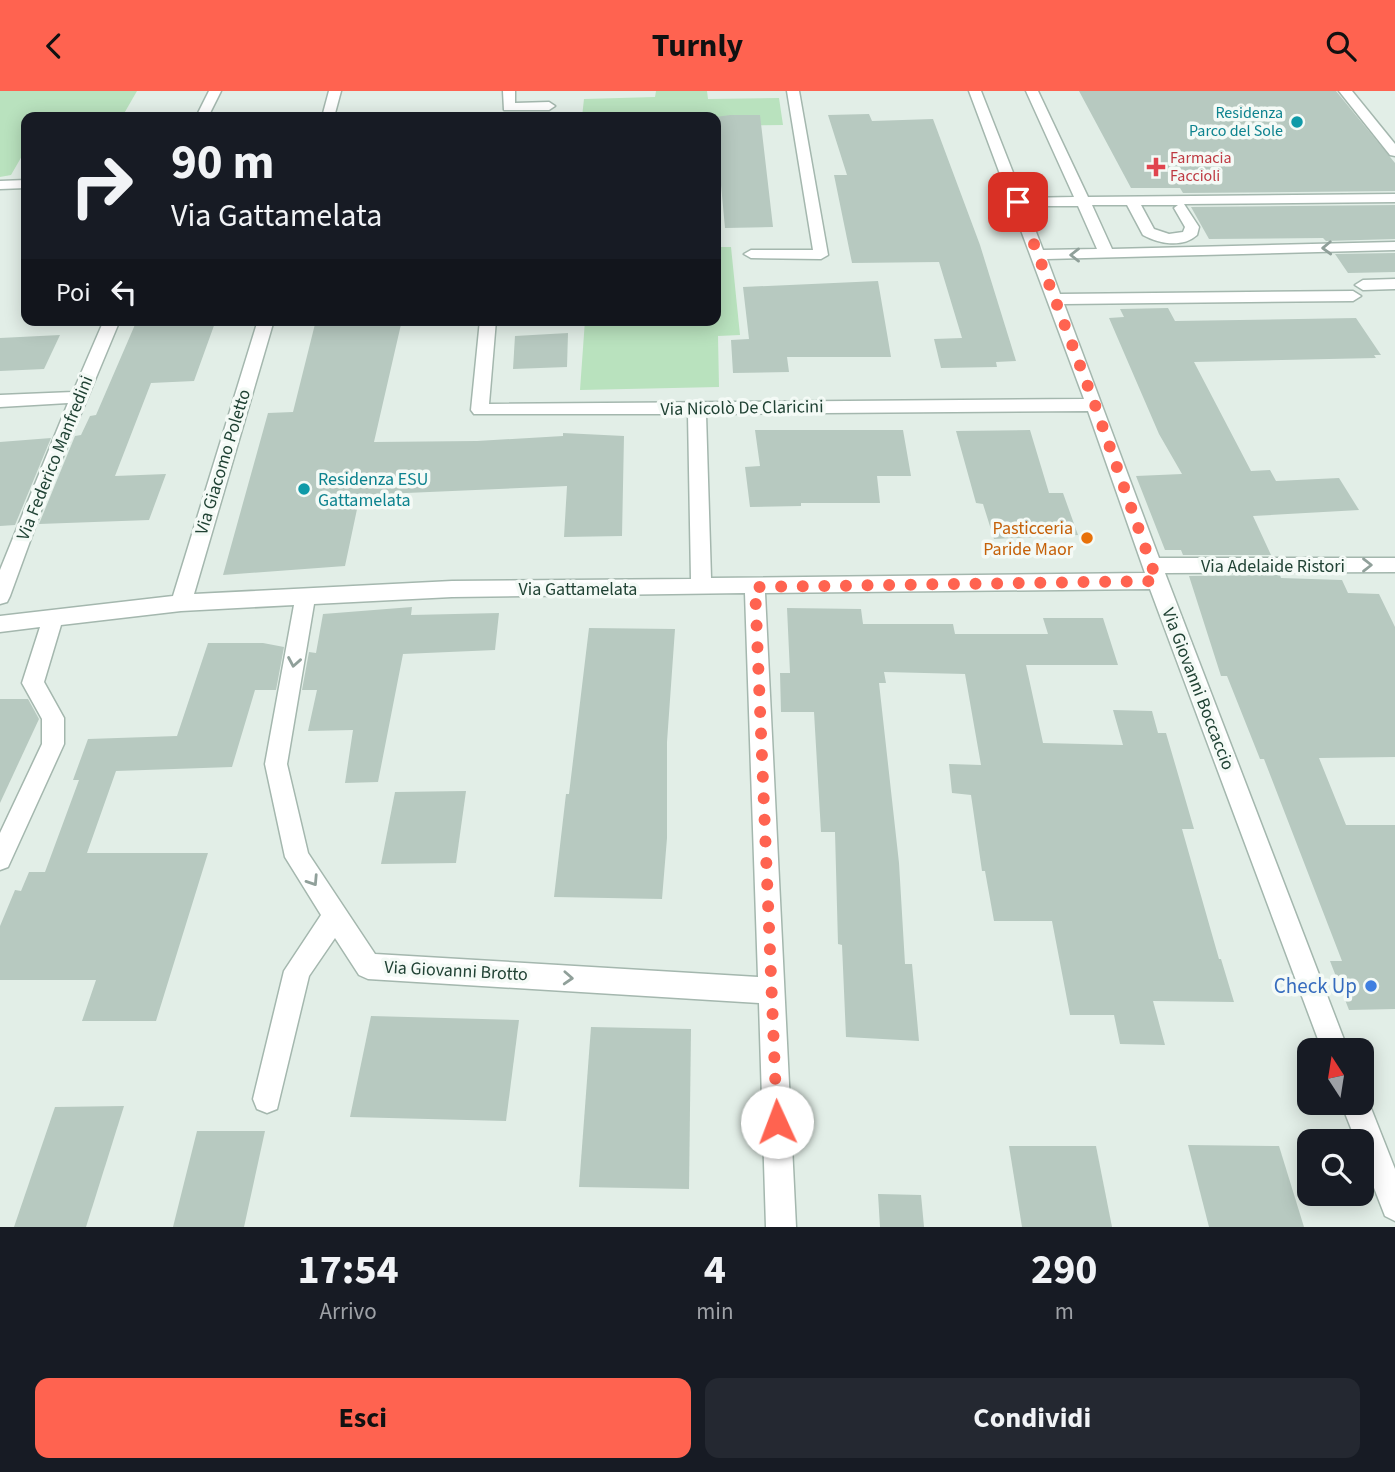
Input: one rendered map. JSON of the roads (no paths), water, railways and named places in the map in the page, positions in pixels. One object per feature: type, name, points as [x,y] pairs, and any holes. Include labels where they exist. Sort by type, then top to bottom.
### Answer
[{"type":"street","points":[[204,112],[215,91]]},
{"type":"street","points":[[329,112],[335,91]]},
{"type":"street","points":[[509,91],[508,107],[549,106]]},
{"type":"street","points":[[751,254],[821,255],[793,91]]},
{"type":"street","name":"Via Giovanni Boccaccio","points":[[975,91],[1095,405],[1154,574],[1330,1038]]},
{"type":"street","points":[[1032,91],[1107,254]]},
{"type":"street","points":[[1345,91],[1395,152]]},
{"type":"street","points":[[0,185],[21,184]]},
{"type":"street","points":[[1018,202],[1395,198]]},
{"type":"street","points":[[1132,201],[1148,232],[1166,239],[1180,239],[1191,235],[1192,227],[1181,208]]},
{"type":"street","points":[[1038,255],[1395,246]]},
{"type":"street","points":[[1054,299],[1358,291],[1395,284]]},
{"type":"street","name":"Via Federico Manfredini","points":[[0,596],[36,500],[109,326]]},
{"type":"street","name":"Via Giacomo Poletto","points":[[181,603],[264,326]]},
{"type":"street","name":"Via Nicolò De Claricini","points":[[487,326],[480,410],[1095,405]]},
{"type":"street","points":[[0,401],[79,397]]},
{"type":"street","points":[[697,408],[701,587]]},
{"type":"street","name":"Via Adelaide Ristori","points":[[1154,574],[1395,565]]},
{"type":"street","name":"Via Gattamelata","points":[[0,624],[181,603],[306,595],[452,589],[755,587],[1154,574]]},
{"type":"street","points":[[755,587],[781,1227]]},
{"type":"street","name":"Via Giovanni Brotto","points":[[306,595],[276,764],[297,857],[368,966],[772,991]]},
{"type":"street","points":[[0,859],[53,744],[53,718],[33,683],[54,616]]},
{"type":"street","points":[[267,1099],[297,971],[335,916]]},
{"type":"street","points":[[1360,1115],[1395,1206]]},
{"type":"place","name":"Residenza Parco del Sole","points":[[1297,122]]},
{"type":"place","name":"Farmacia Faccioli","points":[[1156,167]]},
{"type":"place","name":"Residenza ESU Gattamelata","points":[[304,489]]},
{"type":"place","name":"Pasticceria Paride Maor","points":[[1087,538]]},
{"type":"place","name":"Check Up","points":[[1371,986]]}]
